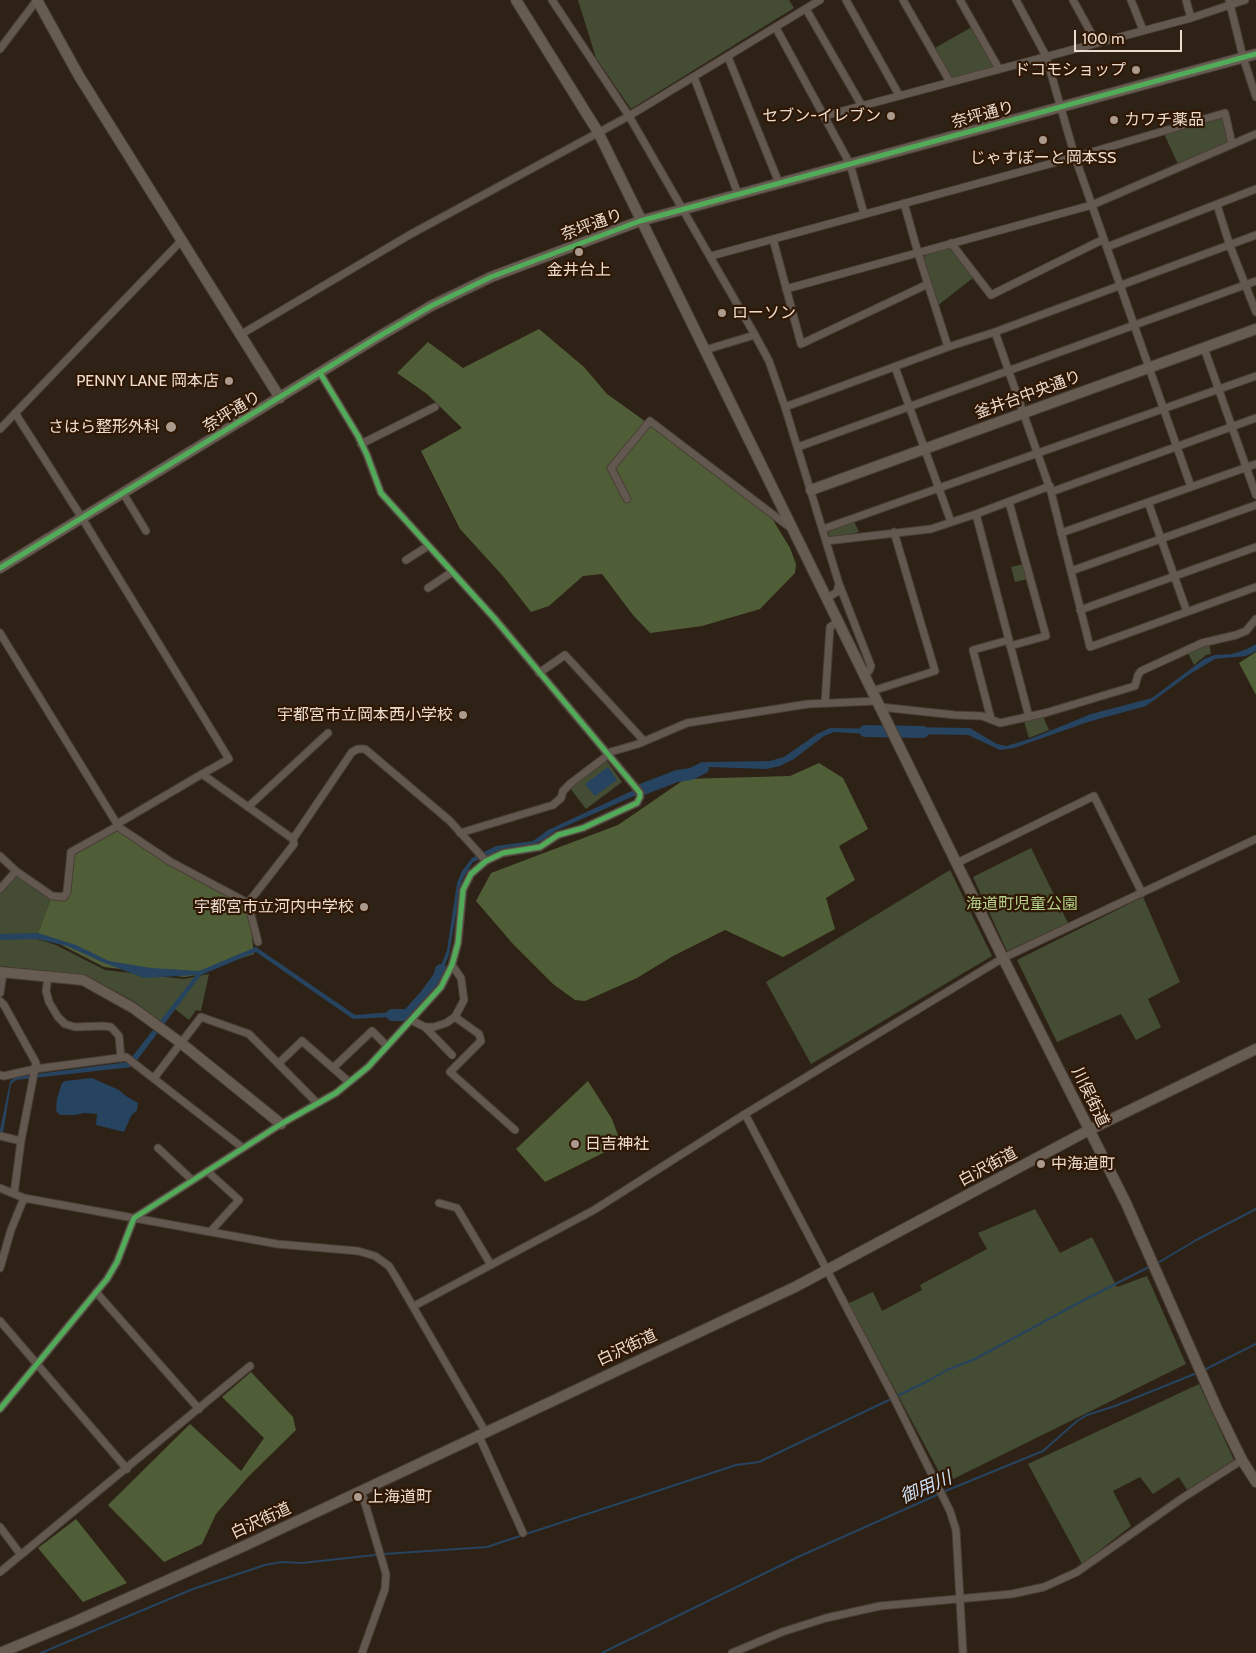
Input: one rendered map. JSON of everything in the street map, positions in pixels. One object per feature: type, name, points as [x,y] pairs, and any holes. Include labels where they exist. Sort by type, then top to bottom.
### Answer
[{"type":"main road","points":[[37,0],[79,76],[280,398]]},
{"type":"main road","name":"川俣街道","points":[[516,0],[598,132],[1003,958],[1126,1203],[1242,1460],[1256,1482]]},
{"type":"main road","name":"奈坪通り","points":[[0,568],[407,320],[462,290],[640,221],[1256,54]]},
{"type":"main road","name":"釜井台中央通り","points":[[811,490],[1256,329]]},
{"type":"main road","points":[[1,973],[83,980],[133,1008],[181,1043],[280,1124]]},
{"type":"main road","name":"白沢街道","points":[[0,1653],[242,1547],[482,1432],[795,1287],[1089,1130],[1256,1049]]},
{"type":"street","points":[[0,49],[37,0]]},
{"type":"street","points":[[552,0],[629,116],[711,256],[769,361],[798,447],[839,584],[871,666],[864,674]]},
{"type":"street","points":[[240,336],[411,234],[629,116],[820,0]]},
{"type":"street","points":[[846,0],[900,96]]},
{"type":"street","points":[[903,0],[950,82]]},
{"type":"street","points":[[960,0],[998,69]]},
{"type":"street","points":[[1016,0],[1046,56],[1075,157],[1191,487]]},
{"type":"street","points":[[1073,0],[1096,42]]},
{"type":"street","points":[[1131,0],[1143,30]]},
{"type":"street","points":[[1186,0],[1191,18]]},
{"type":"street","points":[[824,116],[1191,18],[1229,3],[1245,0]]},
{"type":"street","points":[[1229,3],[1256,97]]},
{"type":"street","points":[[806,9],[862,106]]},
{"type":"street","points":[[776,28],[850,164],[864,214]]},
{"type":"street","points":[[728,56],[779,183]]},
{"type":"street","points":[[694,77],[738,194]]},
{"type":"street","points":[[711,256],[1075,157],[1225,113],[1232,144]]},
{"type":"street","points":[[786,289],[1092,205],[1256,134]]},
{"type":"street","points":[[1107,247],[1217,206],[1256,189]]},
{"type":"street","points":[[904,203],[948,347]]},
{"type":"street","points":[[1217,206],[1230,246],[1256,312]]},
{"type":"street","points":[[785,407],[1121,286],[1256,235]]},
{"type":"street","points":[[773,239],[801,344],[928,284]]},
{"type":"street","points":[[951,243],[991,295],[1104,239]]},
{"type":"street","points":[[0,429],[182,240]]},
{"type":"street","points":[[798,447],[1256,281]]},
{"type":"street","points":[[995,332],[1050,489],[1090,647],[1256,586]]},
{"type":"street","points":[[705,350],[755,334]]},
{"type":"street","points":[[1204,348],[1256,494]]},
{"type":"street","points":[[895,367],[951,522]]},
{"type":"street","points":[[0,1409],[107,1279],[117,1262],[134,1218],[280,1124],[336,1093],[368,1066],[441,987],[452,965],[458,943],[463,890],[471,874],[483,858],[540,847],[558,835],[583,828],[637,803],[640,797],[639,791],[495,619],[381,493],[361,444],[320,373]]},
{"type":"street","points":[[823,529],[1256,376]]},
{"type":"street","points":[[361,444],[435,408]]},
{"type":"street","points":[[0,856],[16,871],[52,896],[64,897],[67,892],[71,852],[116,828],[117,824],[229,759],[82,518],[15,413]]},
{"type":"street","points":[[826,541],[894,532],[918,531],[951,522],[1177,447],[1256,418]]},
{"type":"street","points":[[627,499],[611,468],[650,422],[794,531]]},
{"type":"street","points":[[1061,533],[1256,464]]},
{"type":"street","points":[[123,493],[146,531]]},
{"type":"street","points":[[990,719],[973,650],[1046,636],[1009,502]]},
{"type":"street","points":[[1148,502],[1187,612]]},
{"type":"street","points":[[1071,571],[1256,505]]},
{"type":"street","points":[[976,514],[1029,717]]},
{"type":"street","points":[[877,699],[935,672],[894,532]]},
{"type":"street","points":[[406,560],[428,546]]},
{"type":"street","points":[[1080,610],[1256,547]]},
{"type":"street","points":[[428,588],[452,572]]},
{"type":"street","points":[[827,598],[837,592],[839,584]]},
{"type":"street","points":[[460,832],[553,805],[561,798],[563,791],[571,782],[608,754],[687,723],[808,704],[877,699],[955,715],[982,716],[1000,723],[1029,717],[1135,686],[1141,671],[1202,643],[1246,631],[1256,619]]},
{"type":"street","points":[[825,703],[830,627],[838,621]]},
{"type":"street","points":[[0,633],[120,828],[171,862],[248,902],[258,942]]},
{"type":"street","points":[[540,673],[565,655],[644,741]]},
{"type":"street","points":[[248,807],[328,733]]},
{"type":"street","points":[[248,902],[294,844],[294,839],[352,752],[358,749],[365,749],[450,821],[483,858]]},
{"type":"street","points":[[202,774],[294,839]]},
{"type":"street","points":[[957,863],[1094,796],[1142,893]]},
{"type":"street","points":[[414,1306],[594,1210],[745,1114],[1003,958],[1256,838]]},
{"type":"street","points":[[0,889],[16,871]]},
{"type":"street","points":[[425,1027],[434,1027],[446,1023],[455,1017],[464,1000],[461,978],[452,965]]},
{"type":"street","points":[[0,993],[1,973]]},
{"type":"street","points":[[48,977],[46,992],[49,1002],[58,1017],[65,1024],[74,1027],[103,1026],[110,1028],[119,1036],[121,1058]]},
{"type":"street","points":[[0,1001],[36,1062],[21,1141],[14,1194]]},
{"type":"street","points":[[154,1078],[201,1017],[250,1034],[317,1102]]},
{"type":"street","points":[[455,1017],[479,1034],[481,1041],[450,1072],[515,1130]]},
{"type":"street","points":[[411,1020],[425,1027],[452,1055]]},
{"type":"street","points":[[333,1068],[372,1031],[387,1046]]},
{"type":"street","points":[[278,1063],[302,1042],[349,1082]]},
{"type":"street","points":[[0,1075],[34,1074],[126,1057],[243,1148]]},
{"type":"street","points":[[745,1114],[773,1164],[826,1270],[893,1396],[950,1511],[956,1530],[963,1653]]},
{"type":"street","points":[[0,1137],[21,1141]]},
{"type":"street","points":[[158,1148],[192,1180]]},
{"type":"street","points":[[207,1171],[239,1200],[210,1232]]},
{"type":"street","points":[[0,1188],[24,1198],[210,1232],[277,1244],[358,1251],[375,1256],[389,1266],[414,1306],[482,1432],[523,1533]]},
{"type":"street","points":[[0,1268],[11,1230],[24,1198]]},
{"type":"street","points":[[439,1203],[457,1208],[491,1265]]},
{"type":"street","points":[[96,1292],[199,1409]]},
{"type":"street","points":[[0,1320],[127,1469]]},
{"type":"street","points":[[0,1572],[250,1366]]},
{"type":"street","points":[[732,1653],[782,1632],[826,1618],[880,1606],[1012,1594],[1044,1587],[1076,1572],[1181,1499],[1242,1460]]},
{"type":"street","points":[[361,1490],[386,1574],[385,1589],[362,1653]]},
{"type":"street","points":[[0,1527],[21,1555]]},
{"type":"green space","points":[[578,0],[789,0],[794,8],[631,109],[596,58]]},
{"type":"green space","points":[[972,27],[995,67],[951,80],[933,49]]},
{"type":"green space","points":[[1222,118],[1228,143],[1179,166],[1164,134]]},
{"type":"green space","points":[[952,247],[973,278],[937,306],[923,259],[926,254]]},
{"type":"green space","points":[[539,329],[584,367],[607,394],[699,460],[770,515],[790,548],[796,564],[795,573],[760,609],[702,626],[650,633],[633,615],[602,574],[583,576],[549,606],[531,612],[502,575],[460,529],[421,451],[462,428],[427,394],[397,373],[428,342],[463,368]]},
{"type":"green space","points":[[854,521],[859,532],[833,538],[829,536],[828,532],[830,529]]},
{"type":"green space","points":[[1024,564],[1028,579],[1015,582],[1011,567]]},
{"type":"green space","points":[[1209,643],[1211,654],[1206,655],[1194,665],[1188,653]]},
{"type":"green space","points":[[1256,652],[1256,695],[1239,663]]},
{"type":"green space","points":[[1043,716],[1049,730],[1029,738],[1024,721]]},
{"type":"green space","points":[[607,761],[622,782],[586,809],[570,788]]},
{"type":"green space","points":[[819,763],[843,778],[868,829],[839,846],[855,880],[826,898],[835,929],[783,957],[725,930],[673,956],[637,978],[585,1001],[575,1000],[553,984],[513,944],[476,901],[491,873],[618,825],[685,779],[790,776]]},
{"type":"green space","points":[[116,827],[171,862],[248,903],[254,954],[223,964],[198,975],[184,977],[104,967],[38,933],[52,896],[64,897],[71,852]]},
{"type":"green space","name":"海道町児童公園","points":[[1031,848],[1068,923],[1007,951],[973,877]]},
{"type":"green space","points":[[950,870],[992,956],[811,1064],[766,982]]},
{"type":"green space","points":[[16,871],[52,896],[37,939],[56,945],[105,970],[184,979],[209,974],[201,1011],[196,1010],[189,1020],[175,1009],[164,1024],[135,1002],[86,975],[0,966],[0,889]]},
{"type":"green space","points":[[1143,897],[1180,982],[1148,999],[1161,1027],[1136,1040],[1121,1014],[1057,1042],[1017,960]]},
{"type":"green space","points":[[588,1081],[612,1119],[619,1138],[609,1150],[545,1182],[516,1149]]},
{"type":"green space","points":[[1035,1209],[1060,1253],[1092,1237],[1117,1287],[1147,1276],[1186,1364],[945,1483],[862,1328],[847,1304],[873,1292],[882,1311],[922,1290],[920,1285],[987,1249],[978,1233]]},
{"type":"green space","points":[[251,1372],[293,1417],[296,1430],[248,1477],[216,1514],[202,1544],[164,1562],[108,1505],[190,1424],[241,1471],[264,1438],[222,1397]]},
{"type":"green space","points":[[1199,1384],[1234,1460],[1187,1490],[1179,1477],[1153,1494],[1140,1477],[1113,1491],[1131,1526],[1082,1564],[1028,1464]]},
{"type":"green space","points":[[76,1519],[127,1583],[83,1602],[38,1548]]},
{"type":"water","points":[[1256,644],[1256,651],[1246,656],[1215,659],[1190,674],[1146,706],[1088,722],[1014,748],[1000,750],[968,735],[907,734],[903,727],[970,728],[997,744],[1007,746],[1035,737],[1091,714],[1152,698],[1204,659],[1215,655],[1232,654]]},
{"type":"water","points":[[830,728],[882,729],[883,735],[834,732],[824,736],[794,759],[780,766],[767,769],[709,767],[690,776],[688,771],[707,762],[770,761],[784,757],[817,734]]},
{"type":"water","points":[[608,767],[617,780],[595,796],[585,784]]},
{"type":"water","points":[[651,782],[652,788],[555,831],[543,840],[530,846],[488,856],[473,862],[462,880],[449,955],[439,979],[406,1016],[353,1019],[256,952],[201,975],[132,1067],[16,1080],[11,1084],[3,1133],[0,1138],[10,1082],[14,1077],[128,1062],[196,975],[144,978],[67,946],[37,939],[0,940],[0,934],[38,933],[76,945],[109,961],[151,968],[199,971],[256,947],[355,1015],[406,1011],[435,980],[447,950],[457,883],[462,871],[472,858],[496,846],[533,841],[548,830]]},
{"type":"water","points":[[92,1078],[119,1090],[138,1103],[137,1110],[131,1116],[124,1132],[96,1125],[97,1114],[60,1115],[56,1111],[57,1098],[62,1083]]},
{"type":"waterway","points":[[865,731],[923,732]]},
{"type":"waterway","points":[[638,791],[677,776],[691,774],[703,768]]},
{"type":"waterway","points":[[392,1015],[408,1015],[439,977],[441,970]]},
{"type":"waterway","points":[[1156,1264],[1198,1239],[1256,1209]]},
{"type":"waterway","points":[[895,1397],[947,1370],[975,1359],[1149,1267]]},
{"type":"waterway","name":"御用川","points":[[1204,1370],[1256,1344]]},
{"type":"waterway","name":"御用川","points":[[943,1492],[1043,1451],[1077,1421],[1087,1415],[1115,1406],[1197,1373]]},
{"type":"waterway","points":[[41,1653],[193,1589],[265,1565],[281,1562],[302,1563],[384,1554],[487,1547],[736,1465],[759,1462],[891,1399]]},
{"type":"waterway","name":"御用川","points":[[602,1653],[798,1557],[939,1494]]},
{"type":"cycle path","points":[[0,568],[378,337],[431,306],[491,277],[640,221],[1256,54]]},
{"type":"cycle path","points":[[0,1409],[107,1279],[117,1262],[134,1218],[281,1124],[336,1093],[368,1067],[441,987],[452,965],[458,943],[463,890],[471,874],[486,861],[503,853],[540,847],[558,835],[583,828],[637,803],[640,797],[637,789],[495,619],[381,493],[358,436],[320,373]]},
{"type":"place","name":"ドコモショップ","points":[[1136,70]]},
{"type":"place","name":"セブン-イレブン","points":[[891,116]]},
{"type":"place","name":"カワチ薬品","points":[[1114,120]]},
{"type":"place","name":"じゃすぽーと岡本SS","points":[[1043,140]]},
{"type":"place","name":"金井台上","points":[[579,252]]},
{"type":"place","name":"ローソン","points":[[722,313]]},
{"type":"place","name":"PENNY LANE 岡本店","points":[[229,381]]},
{"type":"place","name":"さはら整形外科","points":[[171,427]]},
{"type":"place","name":"宇都宮市立岡本西小学校","points":[[463,715]]},
{"type":"place","name":"宇都宮市立河内中学校","points":[[364,907]]},
{"type":"place","name":"日吉神社","points":[[575,1144]]},
{"type":"place","name":"中海道町","points":[[1041,1164]]},
{"type":"place","name":"上海道町","points":[[358,1497]]}]
